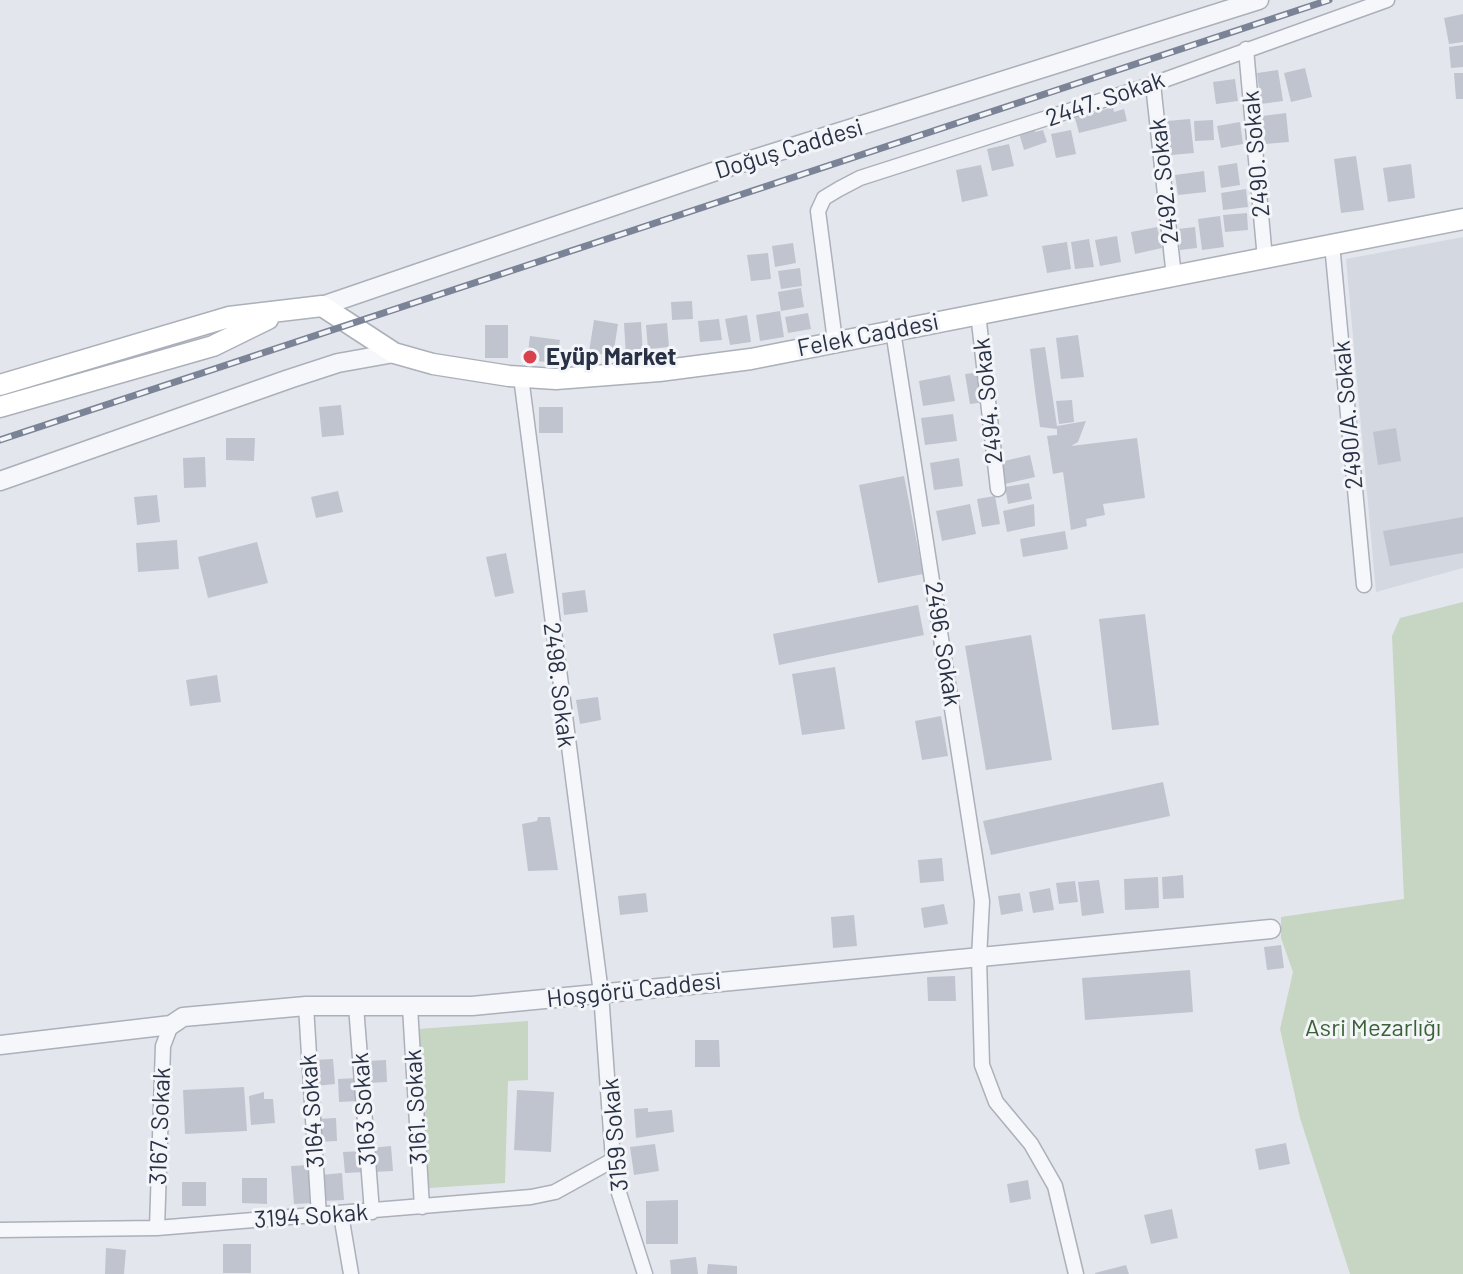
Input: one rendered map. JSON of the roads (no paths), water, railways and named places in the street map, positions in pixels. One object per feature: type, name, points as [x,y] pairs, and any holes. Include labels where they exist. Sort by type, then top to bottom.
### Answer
[{"type":"main road","name":"Felek Caddesi","points":[[322,306],[394,353],[433,364],[556,379],[659,371],[751,359],[1463,219]]},
{"type":"main road","points":[[0,385],[229,317],[322,306]]},
{"type":"main road","points":[[0,407],[213,346],[283,312]]},
{"type":"street","name":"Doğuş Caddesi","points":[[322,306],[716,171],[1259,0]]},
{"type":"street","name":"2447. Sokak","points":[[835,341],[819,237],[818,211],[824,198],[860,178],[1153,84],[1387,0]]},
{"type":"street","name":"2490. Sokak","points":[[1246,49],[1265,259]]},
{"type":"street","name":"2492. Sokak","points":[[1153,84],[1174,277]]},
{"type":"street","name":"2490/A. Sokak","points":[[1332,244],[1364,585]]},
{"type":"street","name":"2494. Sokak","points":[[978,313],[998,489]]},
{"type":"street","name":"2496. Sokak","points":[[893,331],[982,901],[979,958],[985,1077],[996,1102],[1031,1144],[1055,1186],[1076,1274]]},
{"type":"street","points":[[0,481],[338,363],[394,353]]},
{"type":"street","name":"2498. Sokak","points":[[521,377],[601,993]]},
{"type":"street","name":"Hoşgörü Caddesi","points":[[0,1045],[171,1025],[183,1017],[306,1006],[472,1006],[1271,929]]},
{"type":"street","name":"3159 Sokak","points":[[601,993],[613,1160],[619,1193],[645,1274]]},
{"type":"street","name":"3164 Sokak","points":[[306,1006],[319,1216]]},
{"type":"street","name":"3163 Sokak","points":[[356,1006],[372,1212]]},
{"type":"street","name":"3161. Sokak","points":[[410,1007],[422,1207]]},
{"type":"street","name":"3167. Sokak","points":[[157,1228],[163,1046],[171,1025]]},
{"type":"street","name":"3194 Sokak","points":[[0,1230],[157,1228],[341,1215],[555,1192],[613,1160]]},
{"type":"street","points":[[341,1215],[351,1274]]},
{"type":"railway","points":[[0,440],[1329,0]]},
{"type":"place","name":"Eyüp Market","points":[[530,357]]},
{"type":"park label","name":"Asri Mezarlığı","points":[[1373,1028]]}]
